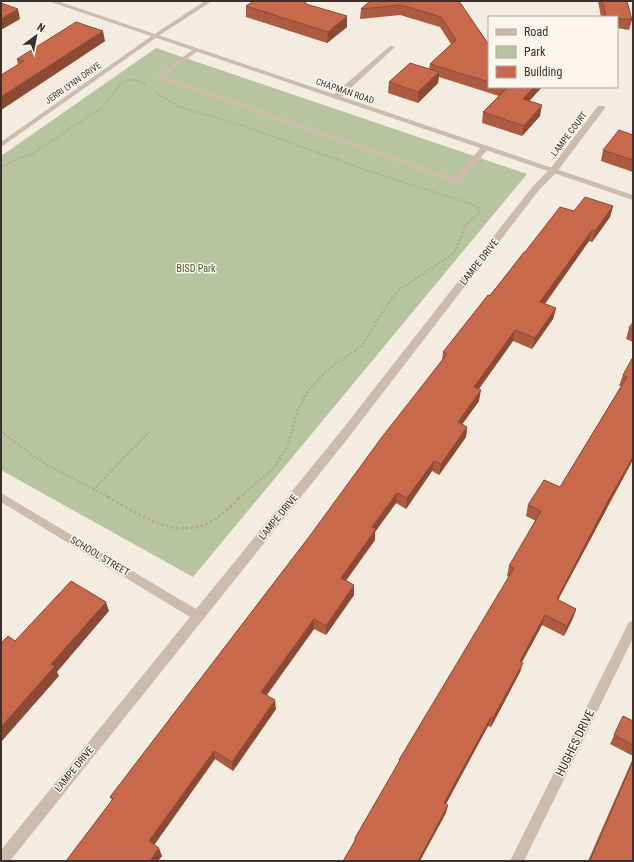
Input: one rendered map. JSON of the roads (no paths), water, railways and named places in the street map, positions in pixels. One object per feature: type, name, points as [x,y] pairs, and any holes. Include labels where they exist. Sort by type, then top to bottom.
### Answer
[{"type":"street","name":"CHAPMAN ROAD","points":[[51,1],[633,198]]},
{"type":"street","name":"JERRI LYNN DRIVE","points":[[1,145],[155,36],[208,1]]},
{"type":"street","points":[[336,98],[392,47]]},
{"type":"street","points":[[196,50],[159,77],[456,181],[485,148]]},
{"type":"street","name":"LAMPE COURT","points":[[553,171],[600,108]]},
{"type":"street","name":"LAMPE DRIVE","points":[[1,861],[341,439],[536,188],[553,171]]},
{"type":"street","name":"SCHOOL STREET","points":[[1,497],[198,616]]},
{"type":"street","name":"HUGHES DRIVE","points":[[517,861],[633,626]]},
{"type":"park label","name":"BISD Park","points":[[196,268]]}]
